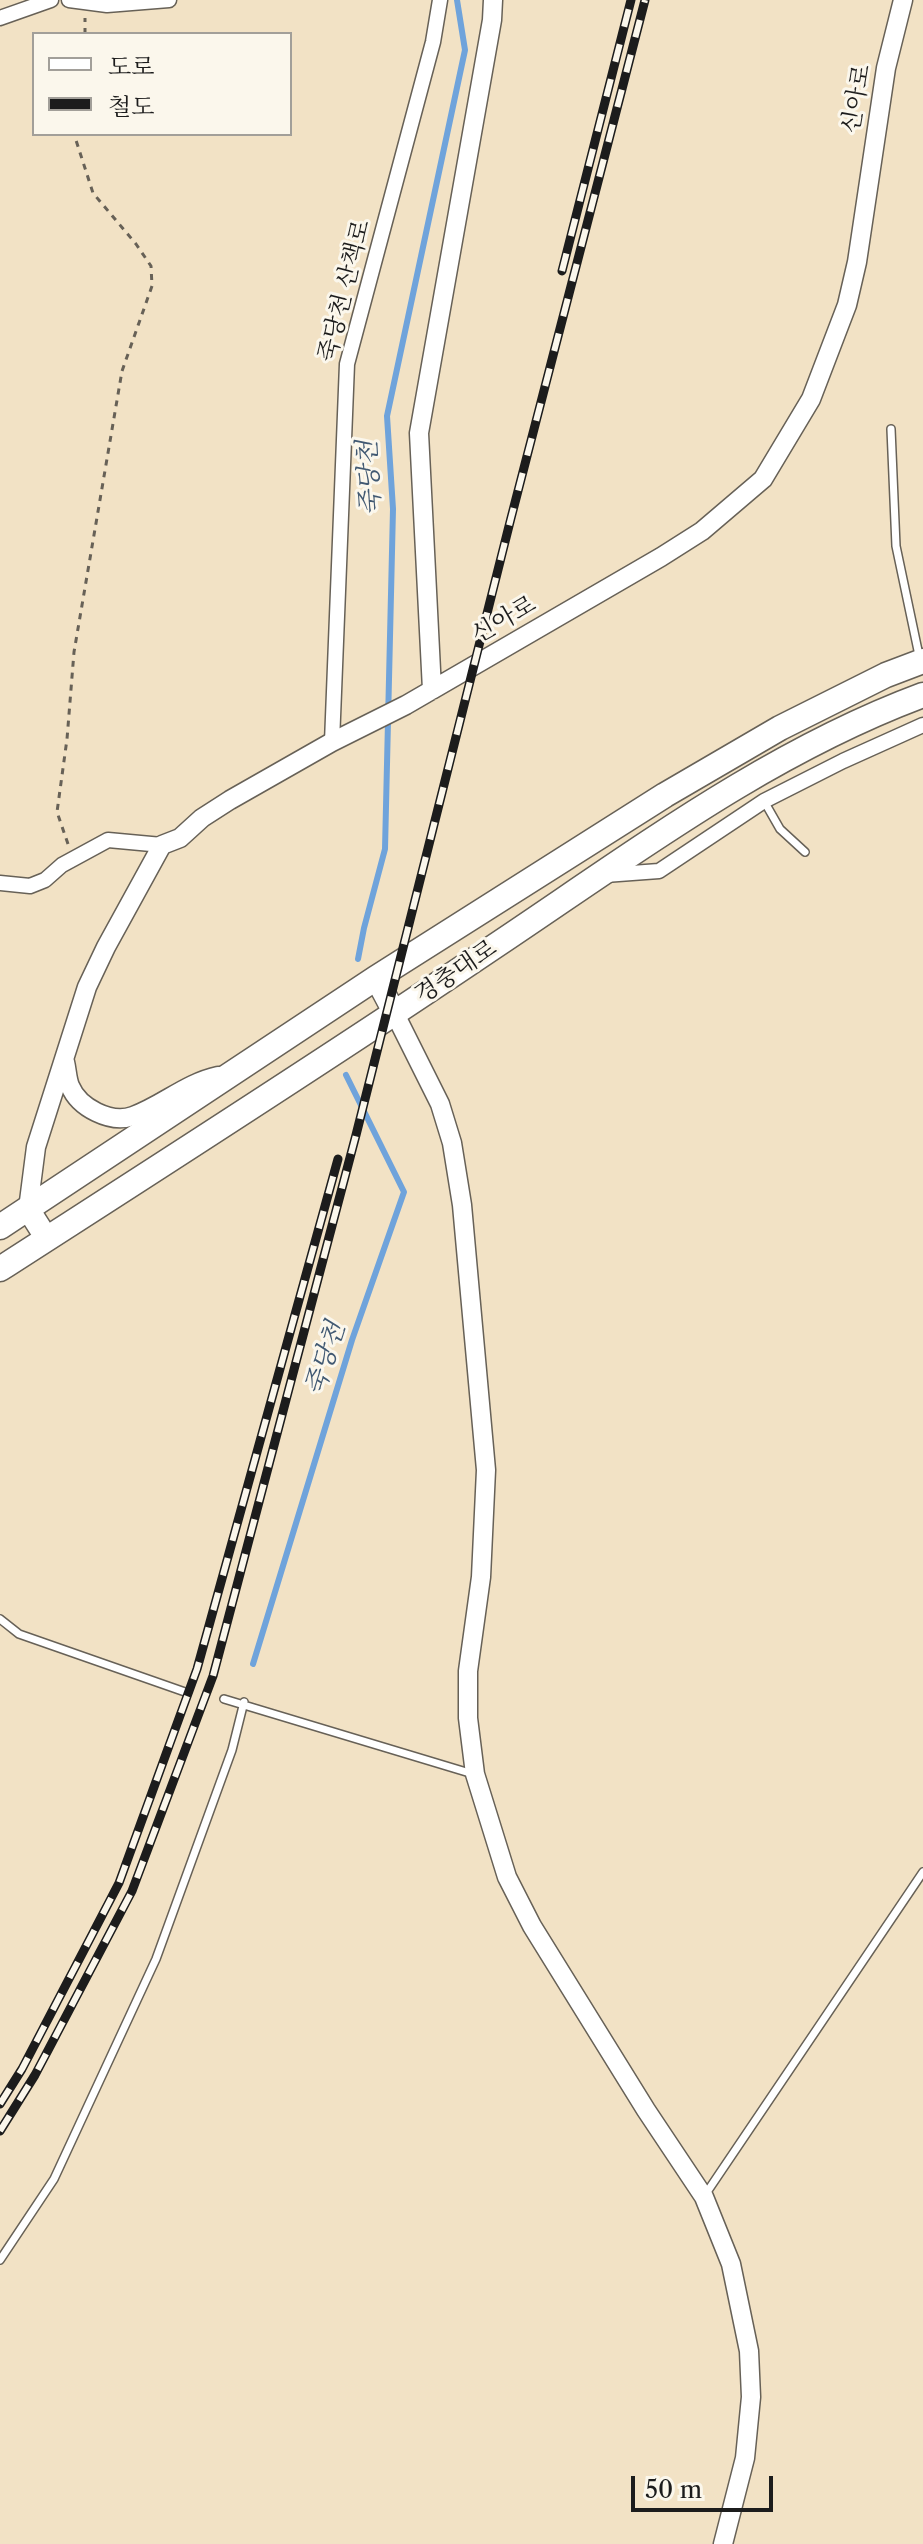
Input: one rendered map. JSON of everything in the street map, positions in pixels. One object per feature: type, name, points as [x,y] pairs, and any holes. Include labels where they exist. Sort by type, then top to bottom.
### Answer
[{"type":"main road","name":"경충대로","points":[[0,1227],[376,978],[721,761],[849,693],[922,665]]},
{"type":"main road","name":"경충대로","points":[[0,1269],[395,1014],[736,786],[859,721],[923,695]]},
{"type":"main road","points":[[376,978],[395,1014]]},
{"type":"main road","points":[[28,1209],[47,1239]]},
{"type":"street","points":[[0,18],[51,0]]},
{"type":"street","points":[[69,0],[107,5],[169,0]]},
{"type":"street","name":"죽당천 산책로","points":[[332,742],[347,364],[433,42],[440,0]]},
{"type":"street","points":[[432,690],[419,433],[487,51],[493,0]]},
{"type":"street","name":"신아로","points":[[28,1209],[36,1147],[87,987],[162,845],[180,838],[202,818],[332,742],[406,705],[688,540],[733,507],[763,479],[811,399],[847,305],[857,262],[886,68],[903,0]]},
{"type":"street","points":[[601,876],[659,871],[764,801],[923,725]]},
{"type":"street","points":[[0,883],[30,886],[45,880],[72,859],[108,840],[162,845]]},
{"type":"street","points":[[395,1014],[440,1104],[452,1143],[462,1205],[486,1470],[481,1577],[468,1671],[468,1718],[475,1774],[507,1877],[532,1926],[704,2197],[731,2264],[749,2351],[751,2397],[745,2458],[723,2544]]},
{"type":"street","points":[[64,1058],[71,1089],[86,1106],[106,1117],[131,1117],[177,1091],[229,1074]]},
{"type":"lane","points":[[891,429],[896,546],[922,665]]},
{"type":"lane","points":[[764,801],[780,829],[805,852]]},
{"type":"lane","points":[[0,1619],[19,1634],[185,1692]]},
{"type":"lane","points":[[224,1699],[244,1702],[475,1774]]},
{"type":"lane","points":[[0,2260],[54,2179],[156,1959],[232,1750],[244,1702]]},
{"type":"lane","points":[[704,2197],[923,1872]]},
{"type":"path","points":[[72,859],[57,812],[74,652],[122,371],[152,286],[151,266],[93,193],[75,136]]},
{"type":"waterway","name":"죽당천","points":[[358,959],[385,849],[393,509],[387,416],[465,50],[457,0]]},
{"type":"waterway","name":"죽당천","points":[[253,1664],[352,1340],[404,1192],[346,1075]]},
{"type":"railway","points":[[562,271],[631,0]]},
{"type":"railway","points":[[0,2131],[35,2075],[132,1891],[213,1676],[356,1135],[645,0]]},
{"type":"railway","points":[[0,2104],[22,2069],[119,1883],[197,1669],[338,1159]]}]
